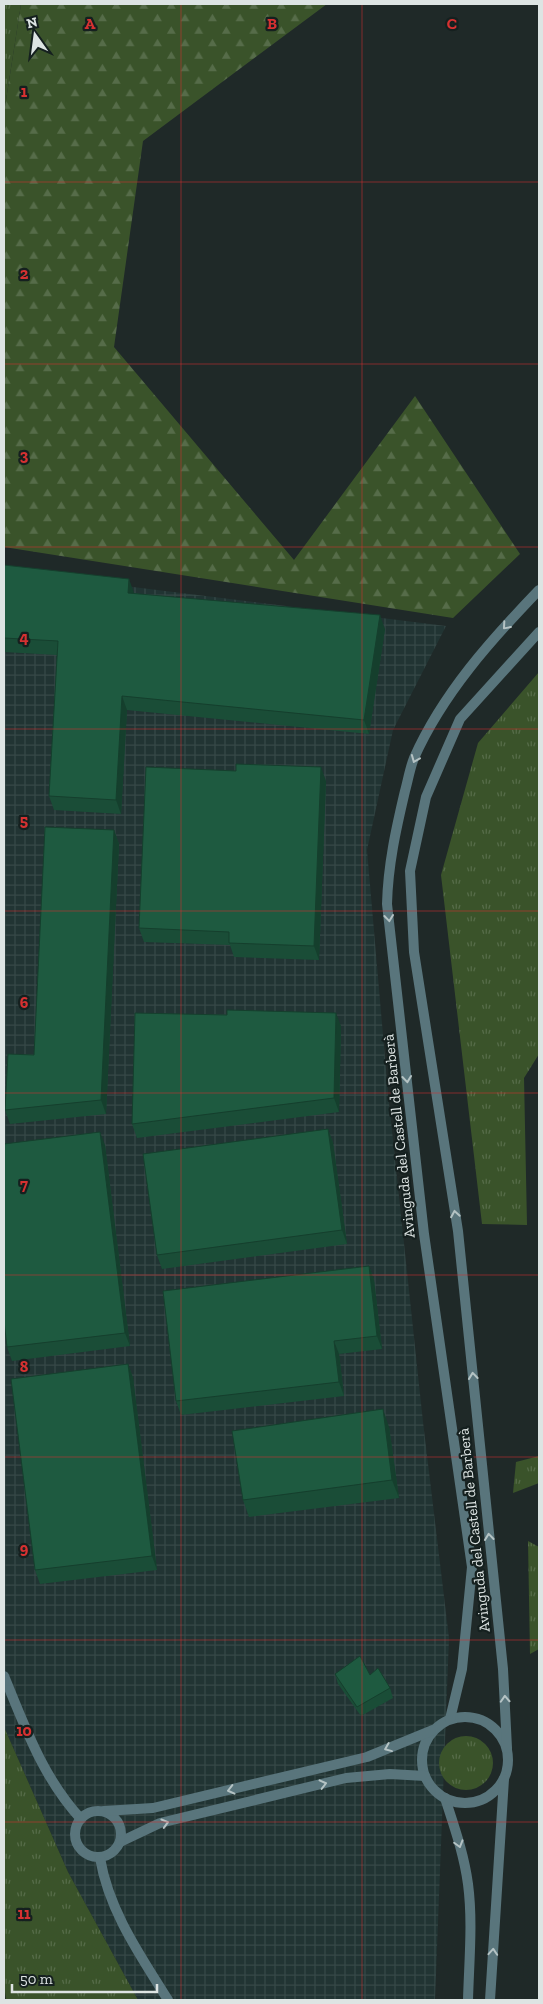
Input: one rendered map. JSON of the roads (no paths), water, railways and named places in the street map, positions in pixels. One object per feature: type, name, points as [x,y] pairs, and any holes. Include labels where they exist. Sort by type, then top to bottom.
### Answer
[{"type":"street","name":"Avinguda del Castell de Barberà","points":[[450,1719],[462,1668],[472,1567],[424,1234],[387,904],[388,880],[393,839],[414,759],[452,691],[508,622],[539,590]]},
{"type":"street","name":"Avinguda del Castell de Barberà","points":[[507,1748],[503,1669],[459,1240],[414,952],[410,871],[426,797],[460,718],[539,632]]},
{"type":"street","points":[[4,1676],[38,1757],[53,1786],[80,1819]]},
{"type":"street","points":[[104,1812],[117,1820],[122,1835],[113,1853],[100,1858],[92,1857],[79,1848],[75,1833],[80,1819],[92,1812],[154,1808],[367,1757],[434,1730],[450,1719],[471,1717],[491,1724],[501,1735],[509,1758],[504,1779],[490,2000]]},
{"type":"street","points":[[434,1730],[426,1740],[423,1752],[425,1776],[437,1792],[445,1798],[458,1802],[472,1802],[485,1798],[496,1790],[504,1779]]},
{"type":"street","points":[[120,1842],[160,1823],[346,1778],[390,1774],[425,1776]]},
{"type":"street","points":[[445,1798],[461,1848],[468,1884],[470,1921],[468,2000]]},
{"type":"street","points":[[100,1858],[109,1894],[119,1918],[168,2000]]}]
